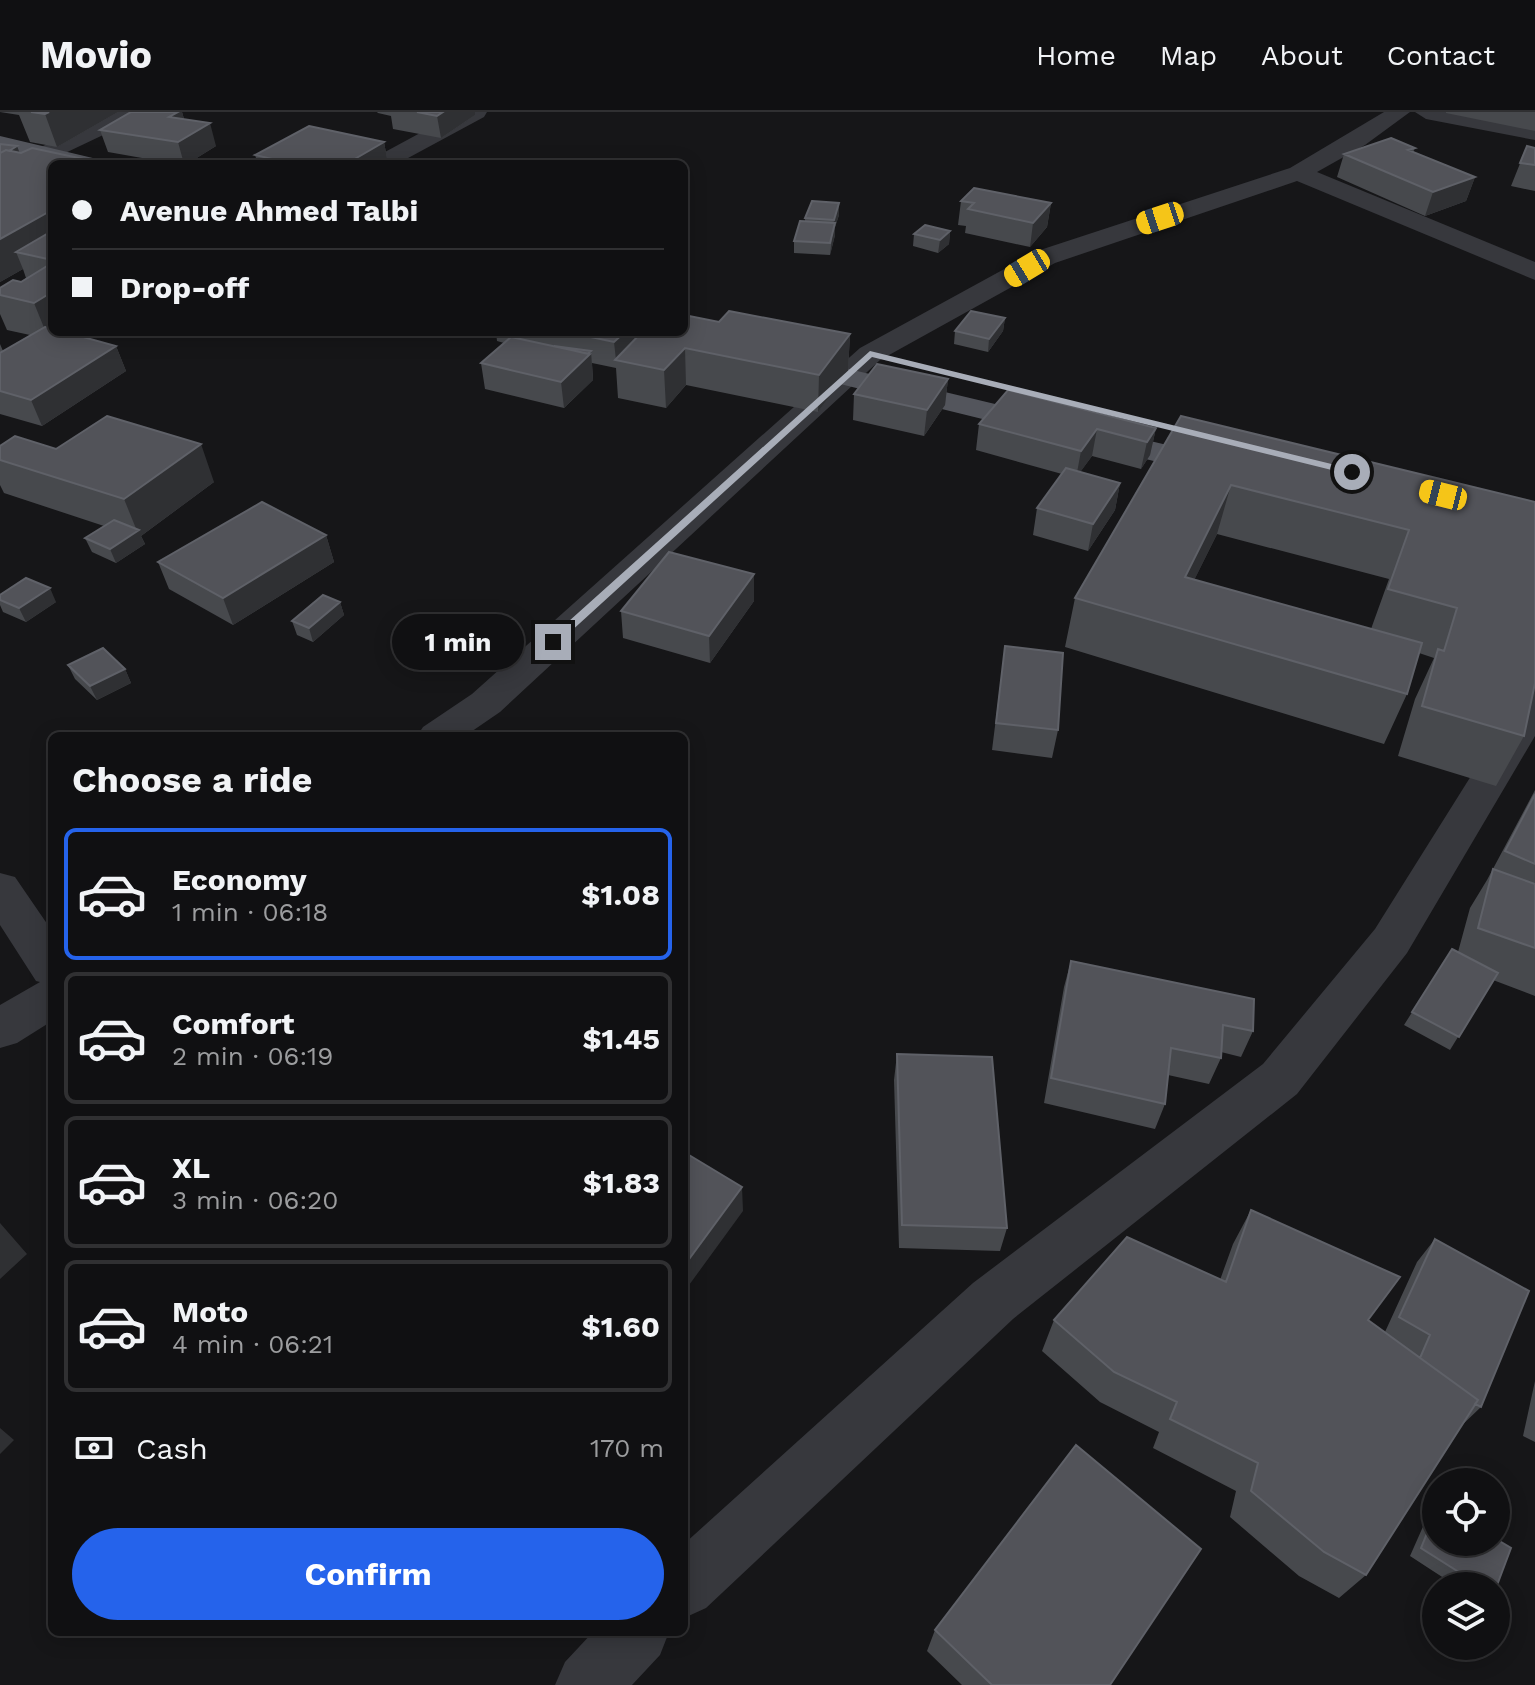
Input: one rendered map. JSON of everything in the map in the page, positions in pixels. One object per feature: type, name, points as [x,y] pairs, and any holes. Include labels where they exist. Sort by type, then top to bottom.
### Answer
[{"type":"main road","points":[[0,143],[73,160]]},
{"type":"main road","points":[[7,168],[48,178]]},
{"type":"main road","points":[[688,309],[858,365],[1252,476]]},
{"type":"main road","points":[[688,334],[858,365],[1230,442]]},
{"type":"street","points":[[7,168],[133,112]]},
{"type":"street","points":[[387,160],[476,112]]},
{"type":"street","points":[[443,732],[486,703],[858,365],[1046,257],[1298,173],[1399,112]]},
{"type":"street","points":[[1426,112],[1535,133]]},
{"type":"street","points":[[1298,173],[1535,272]]},
{"type":"street","points":[[688,1582],[993,1301],[1280,1079],[1391,941],[1527,717],[1535,692]]},
{"type":"street","points":[[0,889],[48,962]]},
{"type":"street","points":[[0,1029],[48,999]]},
{"type":"street","points":[[588,1685],[633,1636]]},
{"type":"building","points":[[131,112],[178,112],[169,117],[210,123],[178,142],[100,130]]},
{"type":"building","points":[[417,112],[443,112],[437,116]]},
{"type":"building","points":[[309,126],[384,142],[353,160],[276,160],[255,155]]},
{"type":"building","points":[[1391,138],[1415,148],[1408,150],[1475,177],[1433,192],[1344,154]]},
{"type":"building","points":[[0,144],[17,146],[0,153]]},
{"type":"building","points":[[1527,146],[1535,148],[1535,165],[1520,163]]},
{"type":"building","points":[[32,148],[88,160],[48,160],[48,212],[0,239],[0,153],[6,150],[21,153]]},
{"type":"building","points":[[974,188],[1051,203],[1033,223],[968,209],[974,203],[961,201]]},
{"type":"building","points":[[812,201],[839,203],[834,220],[805,218]]},
{"type":"building","points":[[800,221],[835,223],[830,243],[794,241]]},
{"type":"building","points":[[925,225],[950,231],[940,240],[914,234]]},
{"type":"building","points":[[48,233],[48,259],[16,252]]},
{"type":"building","points":[[48,265],[48,294],[34,303],[0,295],[0,288],[13,280],[21,282]]},
{"type":"building","points":[[729,311],[850,334],[819,375],[685,348],[664,370],[615,360],[638,336],[688,336],[688,316],[719,322]]},
{"type":"building","points":[[971,311],[1005,318],[989,339],[955,331]]},
{"type":"building","points":[[45,327],[48,327],[48,336],[80,336],[116,346],[31,400],[0,391],[0,353]]},
{"type":"building","points":[[586,336],[621,336],[614,342]]},
{"type":"building","points":[[511,337],[590,354],[561,382],[481,363]]},
{"type":"building","points":[[554,346],[591,351],[588,354]]},
{"type":"building","points":[[877,364],[948,379],[927,410],[854,394]]},
{"type":"building","points":[[1008,390],[1156,428],[1147,442],[1097,429],[1081,451],[979,424]]},
{"type":"building","points":[[107,416],[201,444],[124,499],[0,460],[0,446],[15,436],[56,449]]},
{"type":"building","points":[[1181,416],[1535,502],[1535,683],[1524,736],[1422,706],[1438,649],[1444,651],[1457,608],[1388,589],[1409,530],[1231,485],[1185,577],[1422,643],[1407,694],[1075,598]]},
{"type":"building","points":[[1066,468],[1120,483],[1093,524],[1037,508]]},
{"type":"building","points":[[262,502],[326,535],[223,598],[158,562]]},
{"type":"building","points":[[114,520],[139,530],[110,549],[85,538]]},
{"type":"building","points":[[669,552],[754,574],[709,636],[621,611]]},
{"type":"building","points":[[26,578],[50,588],[19,608],[0,600],[0,595]]},
{"type":"building","points":[[323,595],[340,602],[309,628],[292,621]]},
{"type":"building","points":[[1005,646],[1063,653],[1058,730],[996,723]]},
{"type":"building","points":[[103,648],[125,669],[90,686],[68,665]]},
{"type":"building","points":[[1535,794],[1535,864],[1505,851]]},
{"type":"building","points":[[1493,869],[1535,884],[1535,948],[1478,928]]},
{"type":"building","points":[[1452,949],[1498,973],[1459,1037],[1412,1012]]},
{"type":"building","points":[[1071,961],[1254,999],[1253,1031],[1223,1025],[1221,1058],[1171,1048],[1165,1104],[1051,1078]]},
{"type":"building","points":[[897,1054],[992,1057],[1007,1228],[902,1225]]},
{"type":"building","points":[[688,1154],[742,1187],[688,1261]]},
{"type":"building","points":[[1251,1210],[1400,1277],[1368,1320],[1478,1400],[1434,1468],[1422,1468],[1422,1488],[1366,1575],[1324,1552],[1251,1491],[1258,1463],[1170,1419],[1177,1402],[1114,1372],[1054,1320],[1127,1237],[1226,1282]]},
{"type":"building","points":[[1435,1239],[1529,1291],[1481,1407],[1475,1404],[1478,1400],[1420,1358],[1430,1335],[1399,1317]]},
{"type":"building","points":[[1076,1445],[1201,1549],[1110,1685],[992,1685],[935,1630]]},
{"type":"building","points":[[1434,1556],[1508,1556],[1502,1572],[1459,1572]]},
{"type":"route","points":[[553,642],[870,354],[1352,472]]}]
